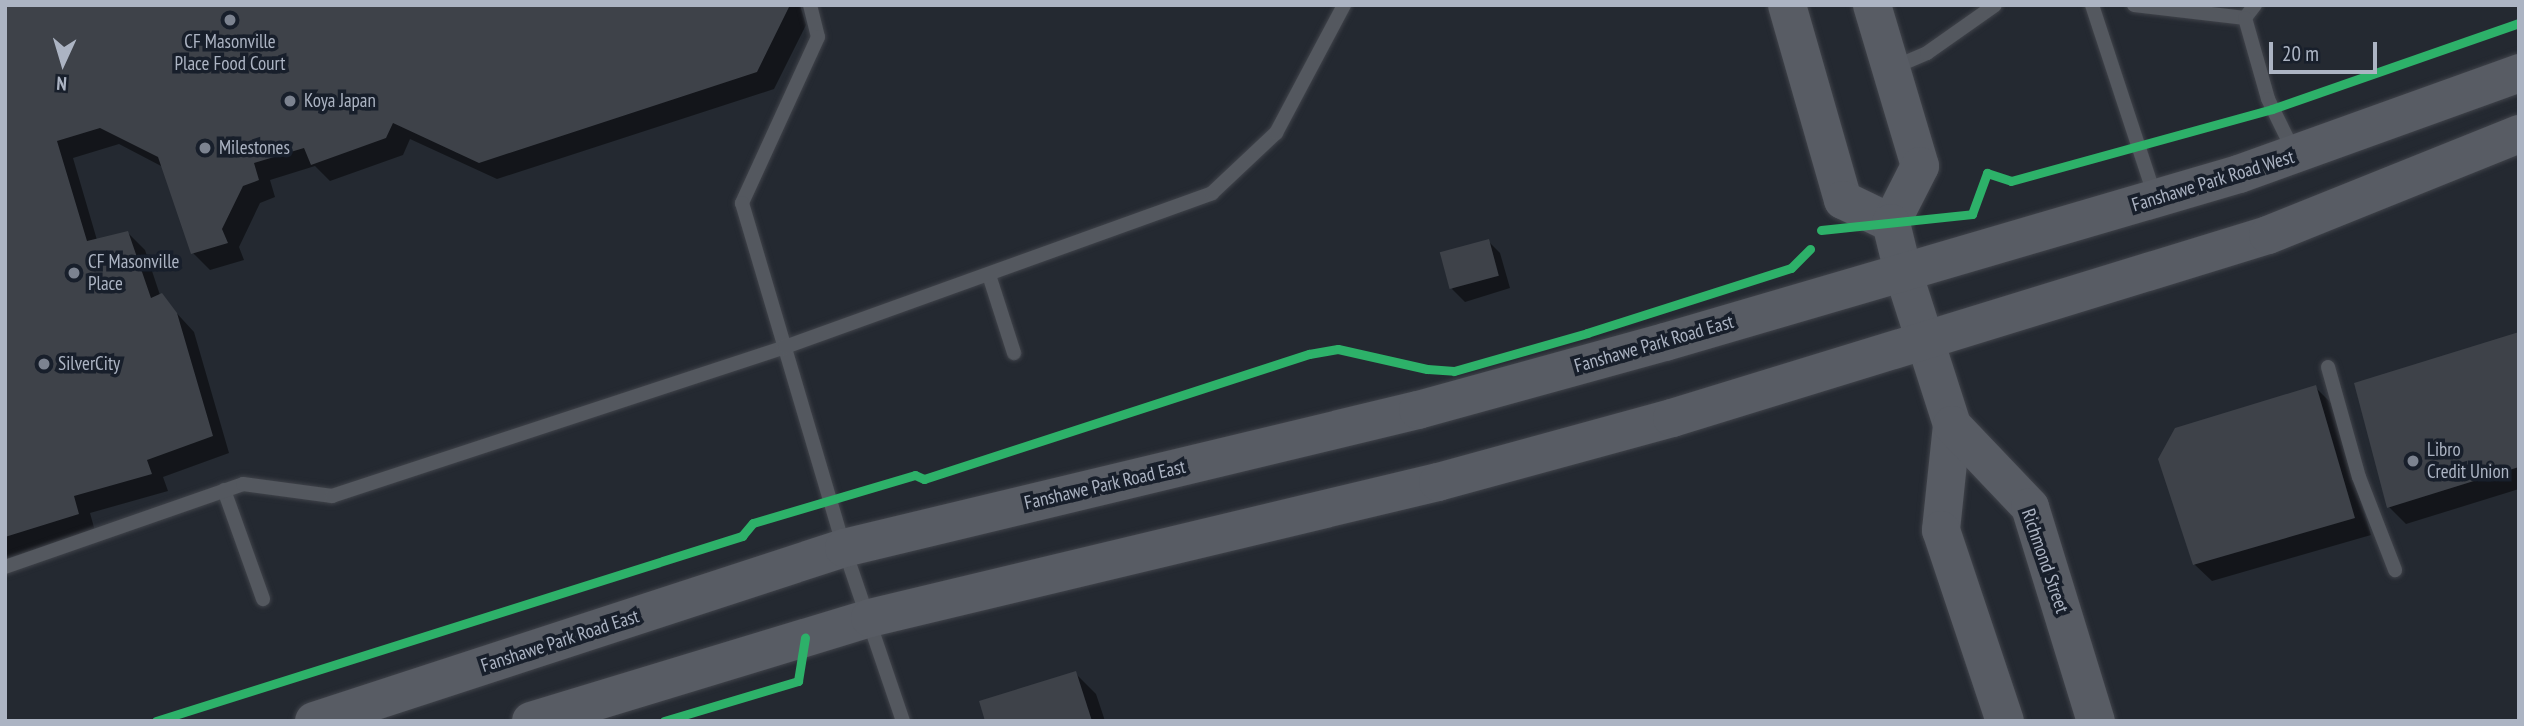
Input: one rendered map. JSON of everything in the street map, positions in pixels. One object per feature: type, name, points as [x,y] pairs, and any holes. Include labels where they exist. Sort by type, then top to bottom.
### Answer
[{"type":"main road","points":[[1787,5],[1843,200],[1891,223],[1920,166],[1871,5]]},
{"type":"main road","name":"Fanshawe Park Road West","points":[[1903,272],[2296,156],[2519,73]]},
{"type":"main road","points":[[531,721],[870,618],[1438,482],[1672,418],[2268,236],[2519,134]]},
{"type":"main road","name":"Richmond Street","points":[[1891,223],[1903,272],[1952,425],[1941,530],[2005,721]]},
{"type":"main road","name":"Fanshawe Park Road East","points":[[314,721],[844,548],[1418,410],[1665,342],[1903,272]]},
{"type":"main road","name":"Richmond Street","points":[[1952,425],[2030,507],[2096,721]]},
{"type":"lane","points":[[810,5],[818,37],[743,203],[844,548],[903,721]]},
{"type":"lane","points":[[5,566],[243,484],[332,496],[785,347],[1212,193],[1276,133],[1344,5]]},
{"type":"lane","points":[[1891,69],[1927,53],[1995,5]]},
{"type":"lane","points":[[2092,5],[2155,198]]},
{"type":"lane","points":[[2134,5],[2245,18]]},
{"type":"lane","points":[[2245,18],[2255,5]]},
{"type":"lane","points":[[2245,18],[2268,99],[2296,156]]},
{"type":"lane","points":[[989,275],[1014,353]]},
{"type":"lane","points":[[2328,368],[2359,477],[2395,570]]},
{"type":"lane","points":[[224,491],[263,599]]},
{"type":"building","name":"CF Masonville Place","points":[[5,5],[789,7],[757,72],[479,163],[393,123],[386,138],[311,165],[304,148],[254,163],[259,180],[243,186],[222,229],[228,243],[191,254],[158,157],[100,128],[57,141],[87,241],[128,231],[151,298],[162,293],[177,313],[213,436],[147,460],[152,474],[74,496],[79,514],[5,537]]},
{"type":"building","points":[[1489,239],[1499,276],[1450,289],[1440,252]]},
{"type":"building","points":[[2519,332],[2519,467],[2387,508],[2354,383]]},
{"type":"building","points":[[2316,385],[2355,518],[2193,565],[2158,459],[2175,428]]},
{"type":"building","points":[[1076,671],[1092,721],[985,721],[979,701]]},
{"type":"cycle path","points":[[1821,230],[1972,214],[1987,173],[2011,181],[2272,109],[2519,23]]},
{"type":"cycle path","points":[[156,721],[742,536],[753,523],[915,475],[924,479],[1309,354],[1338,349],[1427,369],[1454,371],[1587,333],[1791,268],[1810,249]]},
{"type":"cycle path","points":[[664,721],[798,681],[805,638]]},
{"type":"place","name":"CF Masonville Place Food Court","points":[[230,20]]},
{"type":"place","name":"Koya Japan","points":[[290,101]]},
{"type":"place","name":"Milestones","points":[[205,148]]},
{"type":"place","name":"CF Masonville Place","points":[[74,273]]},
{"type":"place","name":"SilverCity","points":[[44,364]]},
{"type":"place","name":"Libro Credit Union","points":[[2413,461]]}]
